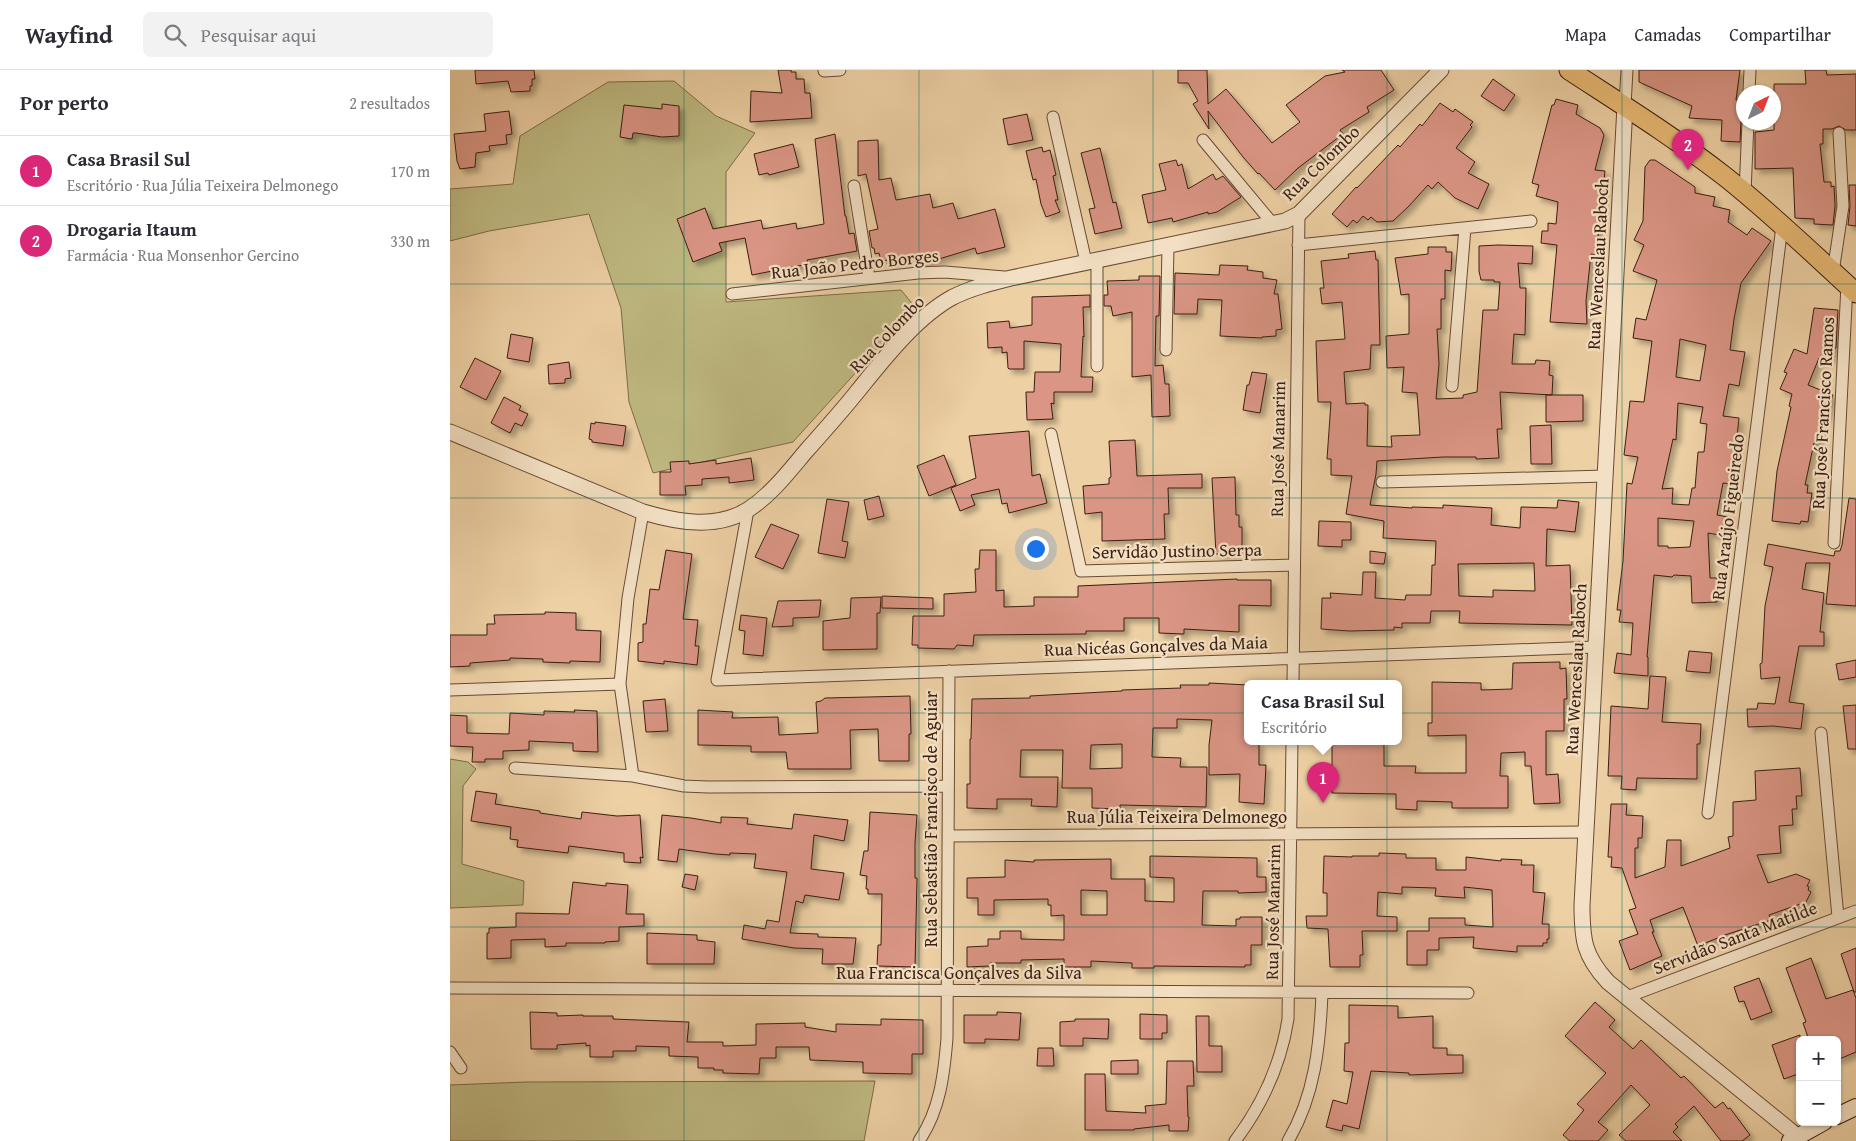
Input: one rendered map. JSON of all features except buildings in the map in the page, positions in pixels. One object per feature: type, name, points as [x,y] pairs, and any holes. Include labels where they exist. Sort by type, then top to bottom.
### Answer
[{"type":"main road","points":[[1569,70],[1694,152],[1745,193],[1845,283]]},
{"type":"main road","points":[[1841,1114],[1856,1107]]},
{"type":"main road","points":[[1794,1139],[1817,1126]]},
{"type":"street","points":[[824,71],[840,70]]},
{"type":"street","name":"Rua Colombo","points":[[450,432],[643,512],[668,519],[705,522],[723,520],[748,510],[784,477],[876,368],[918,324],[953,297],[1010,278],[1272,224],[1299,214],[1441,70]]},
{"type":"street","points":[[1625,106],[1627,70]]},
{"type":"street","points":[[1749,85],[1750,70]]},
{"type":"street","name":"Rua Wenceslau Raboch","points":[[1625,106],[1582,905],[1584,942],[1588,955],[1596,968],[1627,997],[1794,1139]]},
{"type":"street","points":[[1054,117],[1092,261],[1097,366]]},
{"type":"street","points":[[1745,193],[1748,130]]},
{"type":"street","name":"Rua José Francisco Ramos","points":[[1834,543],[1845,283],[1839,133]]},
{"type":"street","points":[[1203,140],[1272,224]]},
{"type":"street","points":[[854,186],[870,278]]},
{"type":"street","name":"Rua José Manarim","points":[[1293,680],[1299,214]]},
{"type":"street","points":[[1298,245],[1531,221]]},
{"type":"street","name":"Rua Araújo Figueiredo","points":[[1708,813],[1782,226]]},
{"type":"street","points":[[1452,386],[1465,228]]},
{"type":"street","points":[[1166,350],[1168,245]]},
{"type":"street","name":"Rua João Pedro Borges","points":[[732,294],[918,272],[945,272],[1010,278]]},
{"type":"street","name":"Servidão Justino Serpa","points":[[1051,434],[1080,571],[1294,565]]},
{"type":"street","points":[[1382,482],[1605,476]]},
{"type":"street","name":"Rua Nicéas Gonçalves da Maia","points":[[748,510],[717,680],[1596,647]]},
{"type":"street","points":[[633,776],[620,684],[628,598],[643,512]]},
{"type":"street","name":"Rua Sebastião Francisco de Aguiar","points":[[919,1141],[938,1102],[944,1071],[947,1038],[949,671]]},
{"type":"street","points":[[450,690],[620,684]]},
{"type":"street","points":[[1821,733],[1838,917]]},
{"type":"street","name":"Rua José Manarim","points":[[1235,1141],[1252,1118],[1276,1069],[1285,1040],[1289,992],[1292,745]]},
{"type":"street","points":[[515,768],[633,776],[684,786],[708,787],[948,786]]},
{"type":"street","name":"Rua Júlia Teixeira Delmonego","points":[[948,836],[1586,832]]},
{"type":"street","name":"Servidão Santa Matilde","points":[[1627,997],[1856,911]]},
{"type":"street","name":"Rua Francisca Gonçalves da Silva","points":[[450,988],[1468,993]]},
{"type":"street","points":[[1288,1141],[1300,1118],[1311,1087],[1317,1058],[1322,993]]},
{"type":"street","points":[[450,1052],[461,1068]]},
{"type":"shaded area","points":[[674,81],[716,116],[755,133],[726,172],[726,302],[901,290],[915,307],[793,442],[653,473],[629,402],[621,308],[589,214],[489,231],[450,241],[450,189],[513,184],[520,136],[608,82]]},
{"type":"shaded area","points":[[450,759],[468,762],[476,769],[463,786],[462,864],[524,881],[523,905],[450,908]]},
{"type":"shaded area","points":[[875,1081],[864,1141],[450,1141],[450,1085],[526,1082]]},
{"type":"place","name":"Drogaria Itaum","points":[[1688,170]]},
{"type":"place","name":"Casa Brasil Sul","points":[[1323,803]]}]
